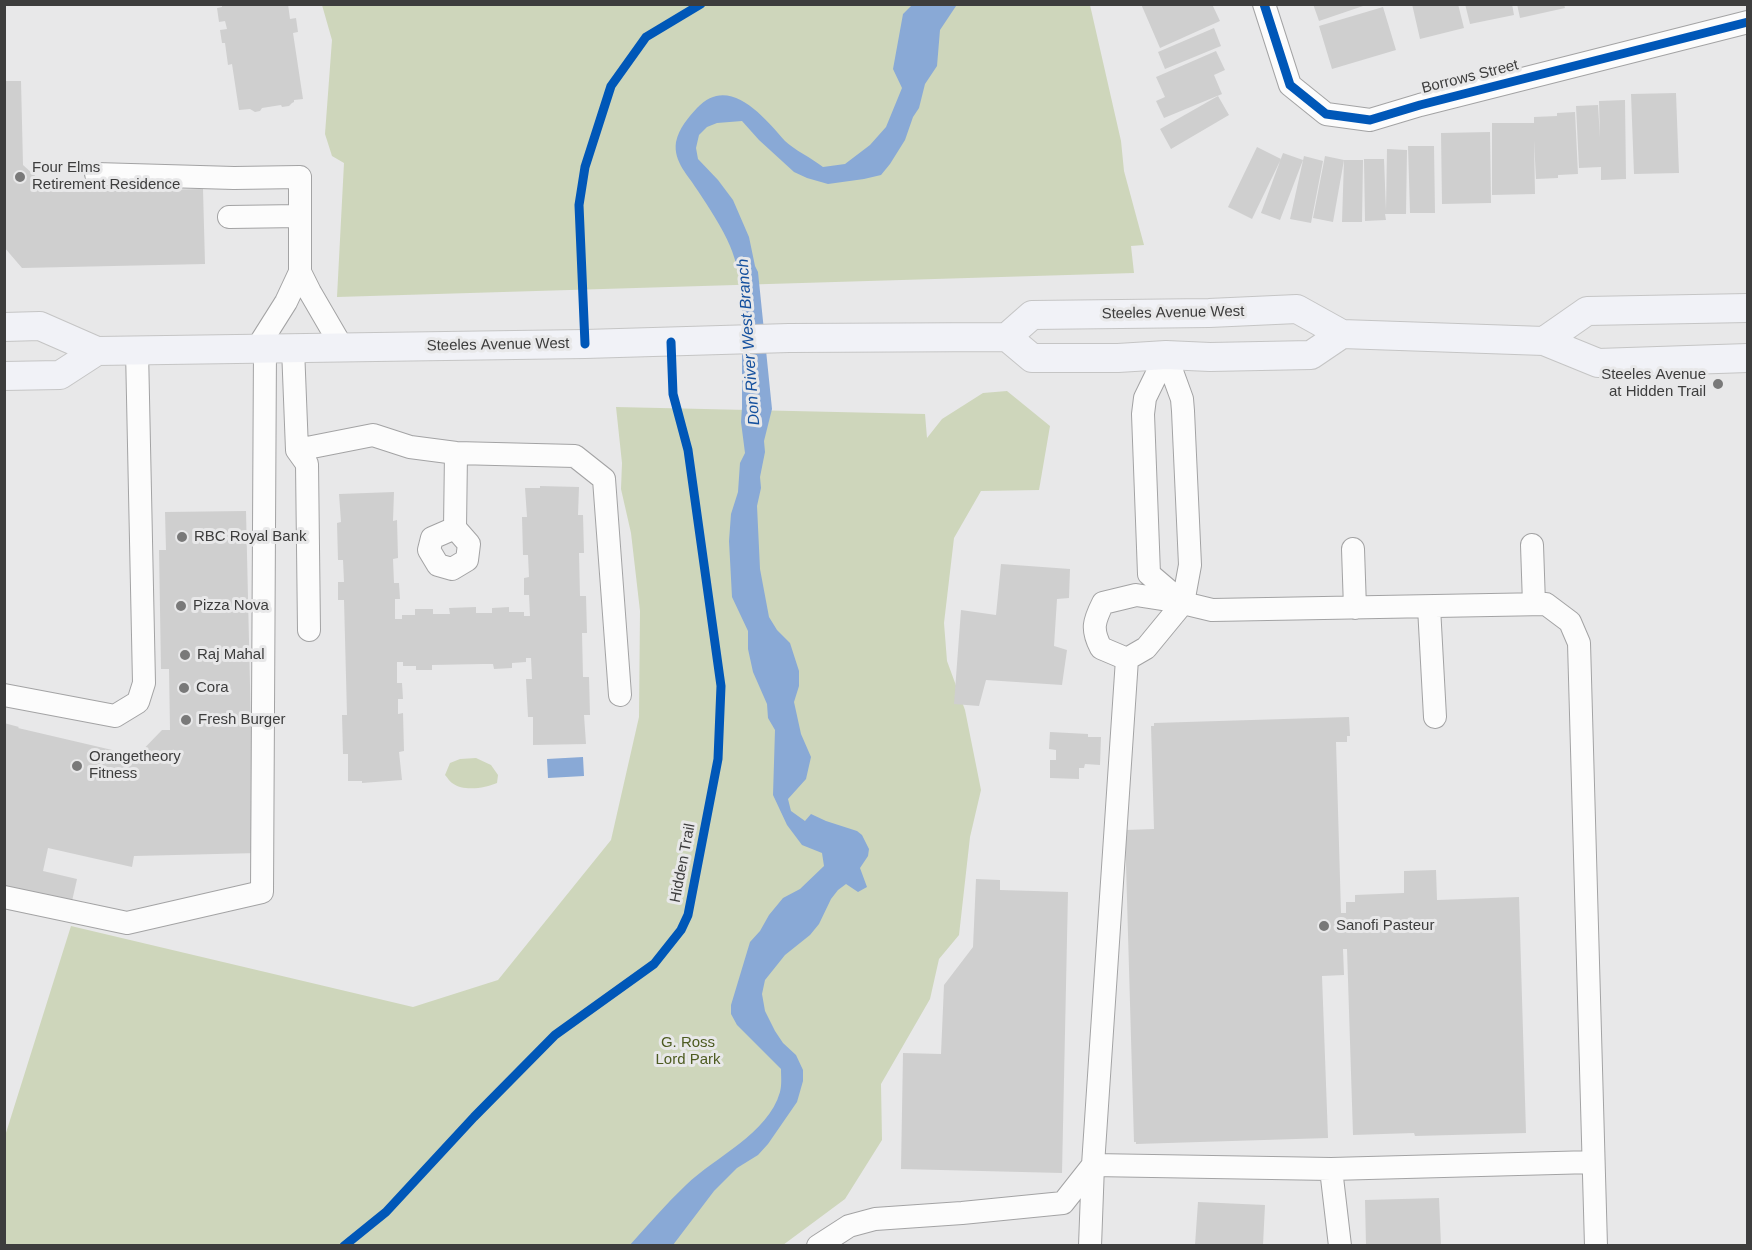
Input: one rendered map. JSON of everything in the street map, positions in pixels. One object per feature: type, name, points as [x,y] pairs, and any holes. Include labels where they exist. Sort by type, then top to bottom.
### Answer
[{"type":"main road","points":[[1544,341],[1587,311],[1748,308]]},
{"type":"main road","name":"Steeles Avenue West","points":[[4,327],[40,326],[97,351],[789,338],[1007,337],[1032,315],[1209,313],[1297,309],[1342,334],[1544,341],[1598,363],[1748,358]]},
{"type":"main road","points":[[1166,313],[1166,355]]},
{"type":"main road","points":[[1007,337],[1032,358],[1118,358],[1166,355],[1210,357],[1311,355],[1342,334]]},
{"type":"main road","points":[[4,376],[60,375],[97,351]]},
{"type":"street","name":"Borrows Street","points":[[1264,4],[1290,85],[1326,114],[1370,120],[1420,105],[1748,22]]},
{"type":"street","points":[[4,897],[127,923],[262,892],[272,348],[286,302],[300,272],[300,177],[234,178],[96,174]]},
{"type":"street","points":[[229,217],[300,216]]},
{"type":"street","points":[[300,272],[342,347]]},
{"type":"street","points":[[272,348],[297,450],[307,464],[309,630]]},
{"type":"street","points":[[4,695],[115,716],[138,702],[144,683],[137,350]]},
{"type":"street","points":[[1166,355],[1145,398],[1143,414],[1149,574],[1183,603]]},
{"type":"street","points":[[1166,355],[1182,399],[1183,411],[1190,565],[1183,603],[1146,648],[1127,658],[1101,648],[1094,635],[1095,618],[1103,603],[1136,595],[1183,603],[1212,610],[1546,604],[1570,622],[1579,643],[1596,1245]]},
{"type":"street","points":[[297,450],[373,435],[410,447],[456,453],[575,456],[604,478],[620,695]]},
{"type":"street","points":[[455,528],[456,453]]},
{"type":"street","points":[[1532,546],[1534,604]]},
{"type":"street","points":[[1353,549],[1355,608]]},
{"type":"street","points":[[1429,606],[1435,717]]},
{"type":"street","points":[[1090,1245],[1093,1165],[1127,658]]},
{"type":"street","points":[[1093,1165],[1331,1169],[1593,1162]]},
{"type":"street","points":[[818,1245],[849,1226],[875,1219],[1063,1203],[1093,1165]]},
{"type":"street","points":[[1331,1169],[1340,1245]]},
{"type":"green space","points":[[322,5],[1090,5],[1121,141],[1124,171],[1144,245],[1131,246],[1134,273],[337,297],[344,163],[332,156],[325,134],[332,40]]},
{"type":"green space","name":"G. Ross Lord Park","points":[[1007,391],[1050,426],[1039,490],[981,491],[954,538],[944,623],[947,661],[965,710],[981,790],[970,837],[959,935],[939,959],[930,999],[881,1084],[882,1140],[845,1199],[783,1245],[5,1246],[5,1136],[71,926],[413,1007],[498,980],[611,840],[639,717],[640,611],[631,533],[621,489],[622,463],[616,407],[925,414],[927,438],[942,419],[983,393]]},
{"type":"green space","points":[[476,758],[491,765],[498,775],[497,783],[481,788],[462,788],[452,783],[445,775],[450,763],[460,759]]},
{"type":"water","name":"Don River West Branch","points":[[912,5],[959,5],[940,30],[937,66],[925,84],[919,108],[913,117],[905,140],[881,175],[828,184],[807,178],[794,172],[742,121],[717,123],[707,127],[699,135],[696,148],[698,159],[733,200],[749,237],[758,272],[772,409],[764,441],[765,452],[757,506],[760,569],[769,617],[777,630],[790,643],[799,671],[799,686],[794,702],[801,734],[811,757],[806,779],[788,799],[791,811],[805,821],[811,814],[862,835],[869,849],[868,856],[860,868],[867,887],[858,892],[846,884],[838,890],[819,924],[810,935],[785,955],[765,980],[762,994],[765,1011],[775,1031],[783,1043],[796,1055],[803,1070],[803,1081],[797,1102],[768,1144],[758,1155],[737,1168],[714,1191],[673,1245],[629,1246],[686,1185],[753,1132],[774,1107],[781,1089],[781,1069],[737,1025],[731,1014],[731,1005],[750,942],[783,898],[800,889],[824,866],[822,853],[802,845],[787,825],[773,795],[775,730],[768,718],[767,704],[753,672],[748,649],[748,631],[732,597],[729,541],[731,514],[738,492],[740,463],[745,453],[741,422],[742,290],[730,246],[679,162],[676,149],[677,137],[687,119],[709,98],[721,95],[734,97],[757,111],[785,141],[823,167],[845,164],[870,145],[886,127],[902,88],[893,69],[903,14]]},
{"type":"water","points":[[583,757],[584,776],[548,778],[547,759]]},
{"type":"building","points":[[222,4],[288,4],[290,19],[296,18],[298,32],[293,33],[303,99],[294,100],[289,106],[262,108],[255,112],[250,109],[239,110],[232,64],[228,65],[225,43],[222,43],[220,30],[227,29],[225,21],[219,22],[217,8],[222,7]]},
{"type":"building","points":[[1141,4],[1212,4],[1220,21],[1160,48]]},
{"type":"building","points":[[1313,4],[1366,4],[1366,5],[1319,21]]},
{"type":"building","points":[[1412,4],[1458,4],[1464,28],[1420,39]]},
{"type":"building","points":[[1465,4],[1512,4],[1514,15],[1470,24]]},
{"type":"building","points":[[1517,4],[1564,4],[1565,8],[1520,18]]},
{"type":"building","points":[[1383,7],[1396,50],[1332,69],[1319,26]]},
{"type":"building","points":[[1214,28],[1221,46],[1165,69],[1158,52]]},
{"type":"building","points":[[1216,51],[1225,70],[1214,75],[1222,94],[1164,118],[1156,101],[1165,97],[1156,77]]},
{"type":"building","name":"Four Elms Retirement Residence","points":[[4,81],[21,81],[23,165],[53,192],[203,189],[205,264],[22,268],[4,247]]},
{"type":"building","points":[[1676,93],[1679,173],[1634,174],[1631,94]]},
{"type":"building","points":[[1218,96],[1229,115],[1171,149],[1160,129]]},
{"type":"building","points":[[1625,100],[1626,179],[1601,180],[1601,167],[1579,168],[1576,106],[1598,105],[1600,138],[1599,101]]},
{"type":"building","points":[[1575,112],[1578,174],[1536,179],[1534,140],[1535,194],[1492,195],[1492,123],[1534,123],[1534,117]]},
{"type":"building","points":[[1490,132],[1491,203],[1442,204],[1441,133]]},
{"type":"building","points":[[1408,146],[1434,146],[1435,213],[1410,213]]},
{"type":"building","points":[[1257,147],[1281,159],[1252,219],[1228,207]]},
{"type":"building","points":[[1387,149],[1407,150],[1406,214],[1385,214],[1386,220],[1365,221],[1364,159],[1384,159],[1386,211]]},
{"type":"building","points":[[1283,153],[1303,160],[1280,220],[1261,213]]},
{"type":"building","points":[[1304,156],[1323,161],[1311,223],[1290,219]]},
{"type":"building","points":[[1325,156],[1344,160],[1333,222],[1313,218]]},
{"type":"building","points":[[1344,160],[1363,160],[1362,222],[1342,222]]},
{"type":"building","points":[[540,486],[579,487],[578,515],[583,515],[584,553],[579,553],[580,596],[586,596],[587,633],[582,633],[583,677],[589,677],[590,715],[584,715],[586,744],[533,745],[533,717],[528,717],[526,679],[532,679],[531,658],[526,658],[526,662],[512,663],[512,668],[494,669],[493,664],[483,664],[432,665],[432,670],[416,670],[416,666],[403,666],[403,662],[397,662],[397,683],[402,683],[403,699],[398,699],[398,714],[403,713],[404,751],[399,752],[402,780],[362,783],[362,781],[348,781],[348,754],[343,754],[342,715],[347,715],[344,600],[338,600],[338,582],[344,582],[343,560],[338,560],[337,523],[341,522],[339,494],[394,492],[393,521],[397,520],[398,558],[393,559],[394,583],[399,583],[400,599],[395,599],[395,619],[402,619],[402,615],[415,615],[415,609],[433,609],[433,614],[450,614],[449,608],[476,607],[476,613],[492,613],[492,608],[509,607],[509,612],[524,612],[524,616],[530,616],[529,595],[524,595],[524,578],[529,577],[528,555],[523,555],[522,517],[527,517],[525,488],[540,488]]},
{"type":"building","points":[[246,511],[251,728],[255,728],[258,853],[134,856],[132,867],[48,848],[43,871],[77,879],[70,910],[4,895],[4,723],[125,753],[131,762],[162,730],[170,730],[169,669],[161,669],[159,550],[166,550],[165,512]]},
{"type":"building","points":[[1001,564],[1070,569],[1069,598],[1057,599],[1054,646],[1067,650],[1062,685],[986,680],[979,706],[954,704],[961,610],[996,615]]},
{"type":"building","name":"Sanofi Pasteur","points":[[1349,717],[1350,736],[1347,736],[1347,742],[1336,742],[1341,913],[1346,913],[1346,902],[1355,902],[1355,895],[1404,893],[1404,871],[1436,870],[1437,900],[1519,897],[1526,1133],[1353,1135],[1347,949],[1343,949],[1344,975],[1322,976],[1328,1138],[1136,1144],[1134,1142],[1125,830],[1154,829],[1151,726],[1154,726],[1154,723]]},
{"type":"building","points":[[1050,732],[1101,737],[1100,765],[1085,764],[1084,768],[1079,768],[1079,779],[1050,778],[1050,760],[1056,760],[1056,750],[1049,749]]},
{"type":"building","points":[[976,879],[1000,880],[1000,890],[1068,892],[1062,1173],[901,1169],[903,1053],[941,1054],[944,985],[973,947]]},
{"type":"building","points":[[1439,1198],[1441,1245],[1366,1245],[1365,1200]]},
{"type":"building","points":[[1198,1202],[1265,1205],[1263,1245],[1195,1245]]},
{"type":"cycle path","points":[[585,344],[579,205],[585,167],[611,86],[646,37],[701,4]]},
{"type":"cycle path","points":[[1264,4],[1290,85],[1326,114],[1370,120],[1420,105],[1748,22]]},
{"type":"cycle path","name":"Hidden Trail","points":[[344,1246],[386,1212],[474,1117],[555,1035],[654,964],[681,930],[688,915],[718,759],[721,686],[688,450],[673,394],[671,342]]},
{"type":"place","name":"Four Elms Retirement Residence","points":[[20,177]]},
{"type":"place","name":"Steeles Avenue at Hidden Trail","points":[[1718,384]]},
{"type":"place","name":"RBC Royal Bank","points":[[182,537]]},
{"type":"place","name":"Pizza Nova","points":[[181,606]]},
{"type":"place","name":"Raj Mahal","points":[[185,655]]},
{"type":"place","name":"Cora","points":[[184,688]]},
{"type":"place","name":"Fresh Burger","points":[[186,720]]},
{"type":"place","name":"Orangetheory Fitness","points":[[77,766]]},
{"type":"place","name":"Sanofi Pasteur","points":[[1324,926]]}]
